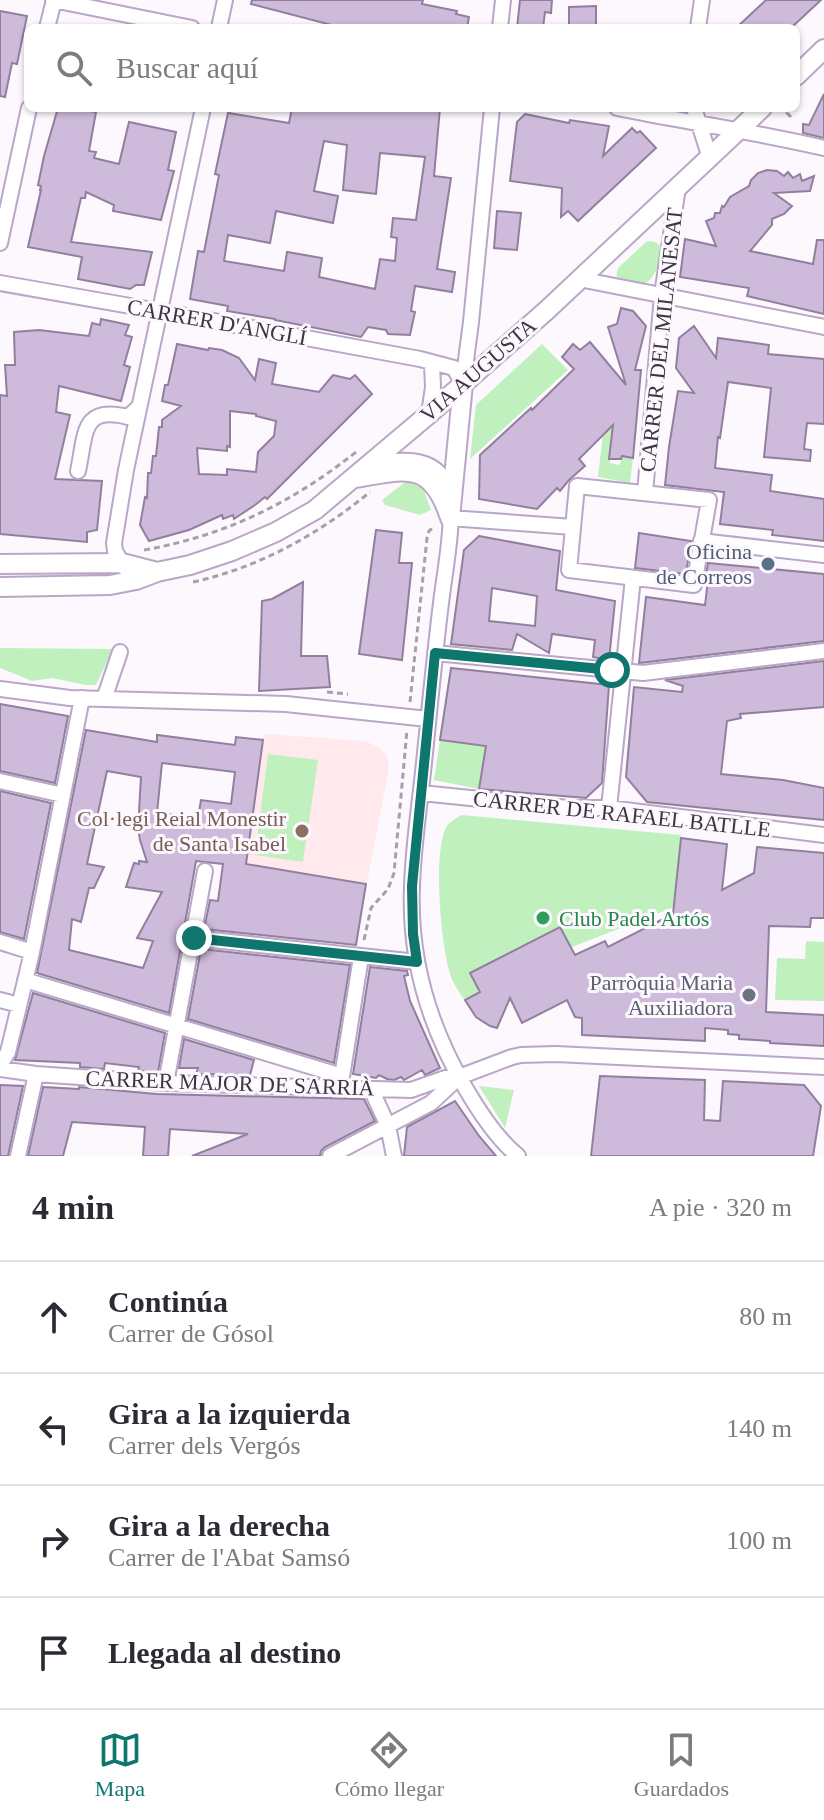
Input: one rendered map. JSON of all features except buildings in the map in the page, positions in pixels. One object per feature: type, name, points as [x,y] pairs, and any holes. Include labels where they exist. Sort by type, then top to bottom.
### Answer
[{"type":"main road","points":[[800,72],[824,49]]},
{"type":"main road","name":"VIA AUGUSTA","points":[[0,587],[110,585],[136,580],[208,559],[276,532],[315,510],[354,478],[364,458],[429,414],[538,318],[758,112]]},
{"type":"main road","points":[[443,521],[463,384]]},
{"type":"main road","points":[[354,478],[397,471],[419,473],[439,490],[443,521]]},
{"type":"main road","name":"VIA AUGUSTA","points":[[0,564],[122,563],[157,572]]},
{"type":"street","points":[[48,24],[53,0],[172,24]]},
{"type":"street","points":[[220,24],[225,0]]},
{"type":"street","points":[[500,24],[503,0]]},
{"type":"street","points":[[699,24],[702,0]]},
{"type":"street","points":[[0,243],[5,192],[28,112]]},
{"type":"street","points":[[136,580],[122,563],[114,543],[126,470],[202,112]]},
{"type":"street","points":[[463,384],[492,112]]},
{"type":"street","points":[[644,112],[824,148]]},
{"type":"street","points":[[658,114],[665,112]]},
{"type":"street","points":[[695,112],[710,158]]},
{"type":"street","name":"CARRER DEL MILANESAT","points":[[645,493],[662,295],[678,187]]},
{"type":"street","points":[[579,279],[824,327]]},
{"type":"street","name":"CARRER D'ANGLÍ","points":[[0,283],[420,359],[454,368],[463,384]]},
{"type":"street","points":[[429,414],[432,364]]},
{"type":"street","points":[[78,471],[92,418],[105,413],[128,417],[139,407]]},
{"type":"street","points":[[364,458],[415,461],[434,468],[441,474],[449,491],[443,521],[435,653],[412,886],[413,934],[432,1020],[472,1098],[518,1156]]},
{"type":"street","points":[[577,486],[645,493],[709,500],[694,585],[569,570],[577,486]]},
{"type":"street","points":[[443,521],[573,527]]},
{"type":"street","points":[[701,541],[824,555]]},
{"type":"street","points":[[609,808],[633,578]]},
{"type":"street","points":[[435,653],[643,673],[824,651]]},
{"type":"street","points":[[104,699],[120,652]]},
{"type":"street","points":[[0,689],[82,698],[286,704],[428,719]]},
{"type":"street","points":[[0,1067],[8,1052],[32,952],[82,698]]},
{"type":"street","points":[[0,781],[63,795]]},
{"type":"street","name":"CARRER DE RAFAEL BATLLE","points":[[421,793],[568,808],[609,808],[824,835]]},
{"type":"street","points":[[166,1083],[205,871]]},
{"type":"street","points":[[194,938],[417,962]]},
{"type":"street","points":[[0,942],[32,952]]},
{"type":"street","points":[[25,980],[290,1061],[342,1081],[361,957]]},
{"type":"street","points":[[0,1000],[19,1005]]},
{"type":"street","points":[[330,1156],[431,1103],[459,1077],[521,1055],[824,1067]]},
{"type":"street","name":"CARRER MAJOR DE SARRIÀ","points":[[0,1067],[36,1074],[166,1083],[276,1087],[342,1081],[371,1089],[411,1090],[445,1078],[459,1077]]},
{"type":"street","points":[[18,1156],[36,1074]]},
{"type":"street","points":[[371,1089],[388,1126],[394,1156]]},
{"type":"path","points":[[788,112],[791,117]]},
{"type":"path","points":[[142,551],[175,545],[250,519],[336,468],[364,458]]},
{"type":"path","points":[[409,711],[427,538],[429,531],[443,521]]},
{"type":"path","points":[[361,957],[368,917],[376,901],[392,884],[408,723]]},
{"type":"shaded area","name":"Col·legi Reial Monestir de Santa Isabel","points":[[265,734],[365,741],[380,748],[387,756],[389,768],[362,909],[219,894],[235,772],[154,762],[157,735],[234,745],[236,737],[262,740]]},
{"type":"green space","points":[[650,241],[660,247],[658,266],[653,276],[641,284],[621,282],[617,276],[618,268]]},
{"type":"green space","points":[[542,344],[568,370],[470,459],[476,405]]},
{"type":"green space","points":[[604,425],[637,429],[636,436],[612,433],[610,463],[620,465],[622,456],[633,458],[630,483],[598,477]]},
{"type":"green space","points":[[412,482],[424,490],[431,510],[420,515],[385,505],[382,500],[404,483]]},
{"type":"green space","points":[[0,648],[113,649],[96,685],[86,685],[52,678],[32,681],[0,668]]},
{"type":"green space","points":[[440,740],[486,746],[479,789],[434,780]]},
{"type":"green space","points":[[268,754],[318,760],[303,862],[255,855]]},
{"type":"green space","name":"Club Padel Artós","points":[[462,815],[681,835],[674,907],[572,947],[465,1000],[453,982],[444,948],[439,878],[442,838],[447,826]]},
{"type":"green space","points":[[806,941],[824,942],[824,1001],[775,1000],[777,958],[805,959]]},
{"type":"green space","points":[[479,1086],[514,1090],[505,1128]]},
{"type":"place","name":"Oficina de Correos","points":[[768,564]]},
{"type":"place","name":"Col·legi Reial Monestir de Santa Isabel","points":[[302,831]]},
{"type":"place","name":"Club Padel Artós","points":[[543,918]]},
{"type":"place","name":"Parròquia Maria Auxiliadora","points":[[749,995]]},
{"type":"route","points":[[194,938],[417,962],[412,886],[435,653],[612,670]]}]
